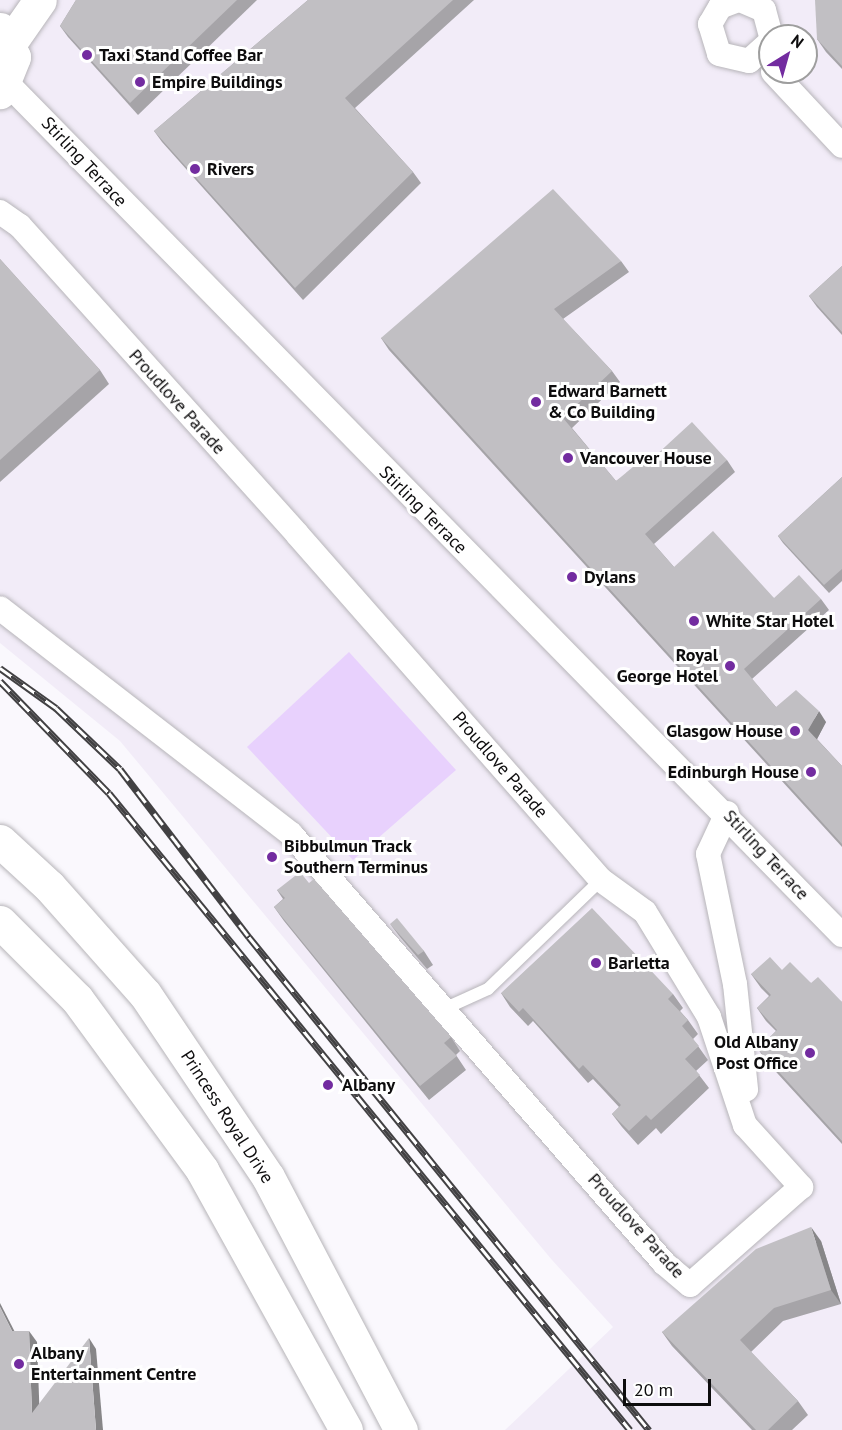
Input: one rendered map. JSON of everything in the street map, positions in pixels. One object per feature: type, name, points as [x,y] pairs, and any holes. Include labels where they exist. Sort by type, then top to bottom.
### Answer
[{"type":"main road","points":[[3,87],[14,57],[5,36],[40,0]]},
{"type":"main road","name":"Princess Royal Drive","points":[[0,842],[49,886],[145,994],[268,1177],[401,1430]]},
{"type":"main road","points":[[0,922],[77,999],[202,1170],[345,1430]]},
{"type":"street","points":[[758,61],[739,63],[719,54],[709,34],[706,7],[739,0],[768,5],[770,24]]},
{"type":"street","points":[[789,84],[842,146]]},
{"type":"street","name":"Stirling Terrace","points":[[3,87],[285,373],[728,813],[842,935]]},
{"type":"street","name":"Proudlove Parade","points":[[0,212],[20,226],[297,534],[601,880],[645,912],[680,963],[710,1017],[745,1125],[801,1187],[690,1285],[664,1263],[446,1008],[291,834],[0,608]]},
{"type":"street","points":[[728,813],[708,854],[735,984],[746,1077],[745,1125]]},
{"type":"lane","points":[[446,1008],[488,989],[601,880]]},
{"type":"shaded area","points":[[0,0],[842,0],[842,1430],[505,1430],[613,1327],[552,1260],[120,741],[0,643]]},
{"type":"shaded area","points":[[349,652],[456,770],[353,860],[247,747]]},
{"type":"building","name":"Empire Buildings","points":[[76,0],[237,0],[130,103],[60,26]]},
{"type":"building","points":[[308,0],[453,0],[345,98],[413,172],[295,288],[154,131]]},
{"type":"building","points":[[815,0],[842,0],[842,66],[818,40]]},
{"type":"building","points":[[553,189],[621,261],[554,309],[612,371],[563,418],[616,481],[650,453],[654,457],[692,422],[727,460],[645,534],[674,567],[713,531],[774,598],[799,575],[821,599],[744,669],[776,707],[796,690],[819,711],[808,730],[842,766],[842,844],[381,338]]},
{"type":"building","points":[[0,259],[100,370],[0,460]]},
{"type":"building","points":[[842,266],[842,332],[809,296]]},
{"type":"building","points":[[842,477],[842,569],[824,585],[778,536]]},
{"type":"building","name":"Albany","points":[[300,872],[309,883],[314,879],[451,1037],[444,1043],[457,1056],[420,1086],[274,907],[285,898],[277,890]]},
{"type":"building","points":[[592,908],[673,994],[668,999],[688,1020],[682,1026],[699,1046],[685,1059],[700,1075],[651,1120],[646,1115],[629,1131],[612,1114],[621,1105],[583,1065],[579,1069],[523,1008],[519,1012],[501,993]]},
{"type":"building","points":[[397,918],[424,951],[418,955],[390,924]]},
{"type":"building","name":"Old Albany Post Office","points":[[770,957],[782,970],[790,962],[811,983],[818,977],[842,1002],[842,1141],[758,1049],[777,1030],[757,1008],[771,995],[751,974]]},
{"type":"building","points":[[811,1227],[831,1290],[774,1308],[740,1340],[798,1401],[768,1430],[756,1430],[662,1332],[756,1249]]},
{"type":"building","name":"Albany Entertainment Centre","points":[[0,1307],[12,1331],[29,1331],[32,1413],[89,1338],[96,1430],[0,1430]]},
{"type":"railway","points":[[0,668],[56,708],[120,769],[249,937],[649,1430]]},
{"type":"railway","points":[[0,681],[109,793],[630,1430]]},
{"type":"place","name":"Taxi Stand Coffee Bar","points":[[87,55]]},
{"type":"place","name":"Empire Buildings","points":[[140,82]]},
{"type":"place","name":"Rivers","points":[[195,169]]},
{"type":"place","name":"Edward Barnett & Co Building","points":[[536,402]]},
{"type":"place","name":"Vancouver House","points":[[568,458]]},
{"type":"place","name":"Dylans","points":[[572,577]]},
{"type":"place","name":"White Star Hotel","points":[[694,621]]},
{"type":"place","name":"Royal George Hotel","points":[[730,666]]},
{"type":"place","name":"Glasgow House","points":[[795,731]]},
{"type":"place","name":"Edinburgh House","points":[[811,772]]},
{"type":"place","name":"Bibbulmun Track Southern Terminus","points":[[272,857]]},
{"type":"place","name":"Barletta","points":[[596,963]]},
{"type":"place","name":"Old Albany Post Office","points":[[810,1053]]},
{"type":"place","name":"Albany","points":[[328,1085]]},
{"type":"place","name":"Albany Entertainment Centre","points":[[19,1364]]}]
